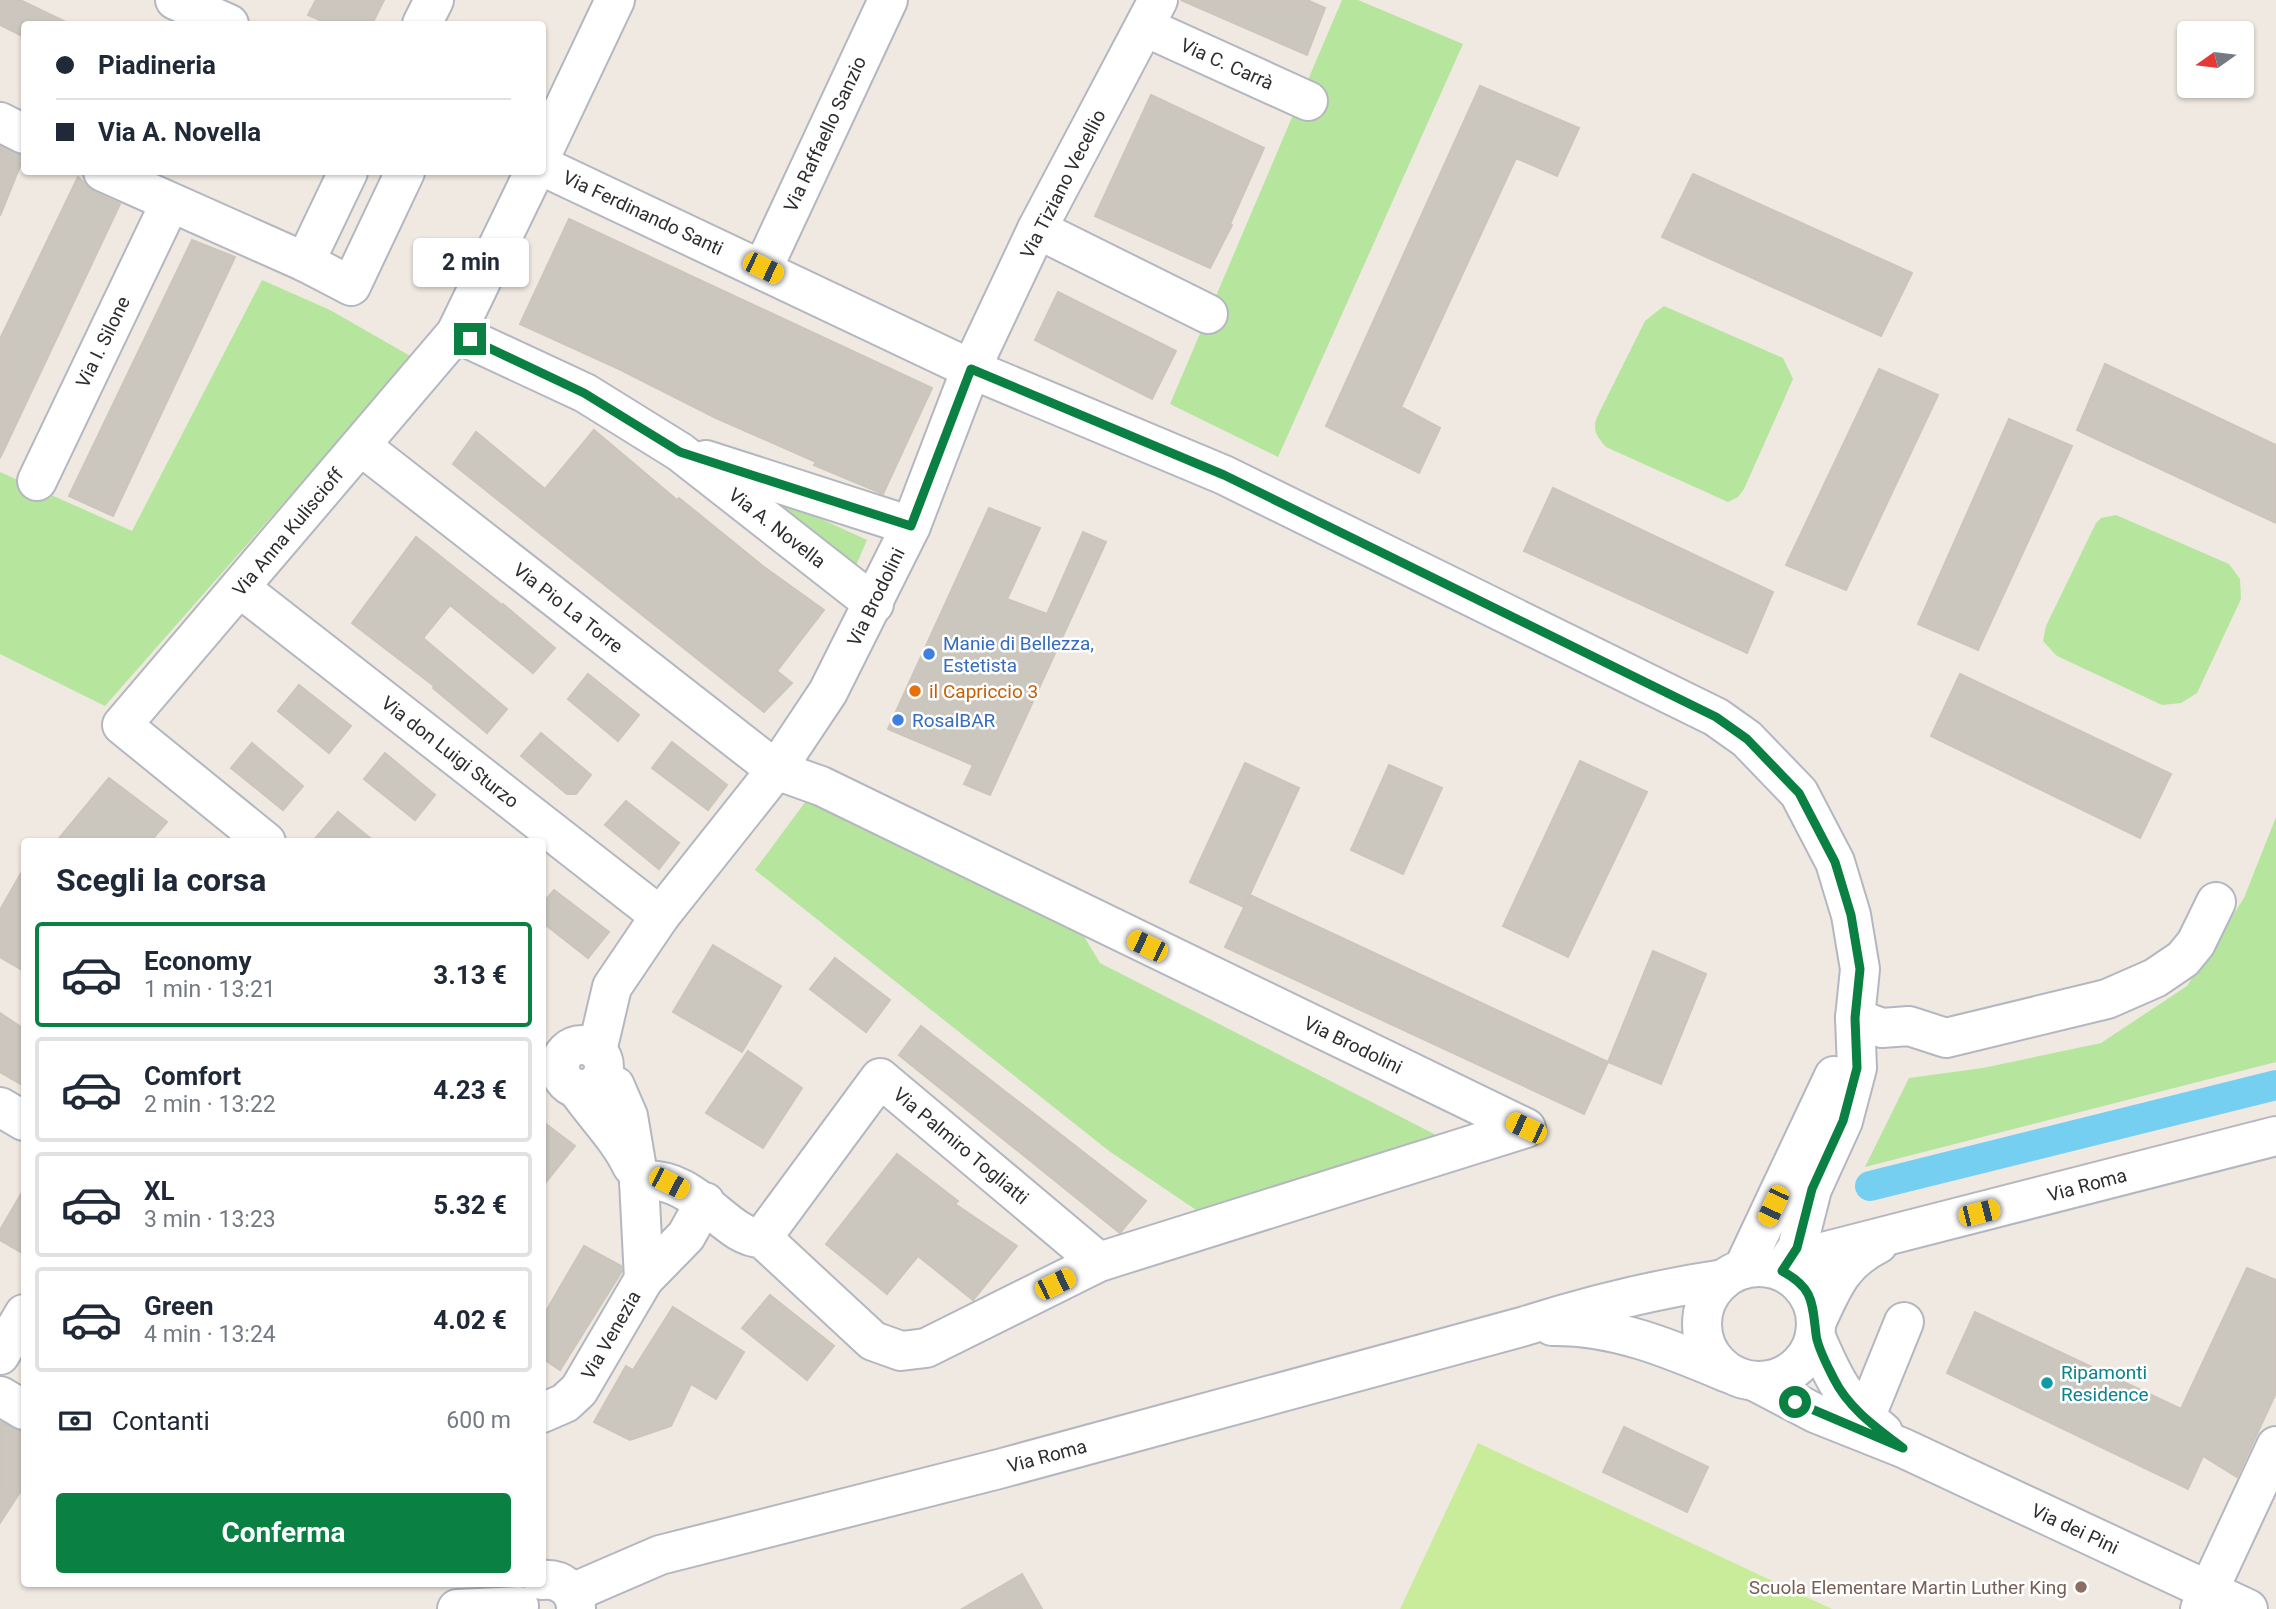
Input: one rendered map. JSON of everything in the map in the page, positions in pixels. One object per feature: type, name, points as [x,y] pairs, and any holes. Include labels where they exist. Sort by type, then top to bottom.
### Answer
[{"type":"street","points":[[174,0],[222,21]]},
{"type":"street","points":[[424,21],[434,0]]},
{"type":"street","points":[[546,146],[615,0]]},
{"type":"street","name":"Via Raffaello Sanzio","points":[[763,268],[888,0]]},
{"type":"street","name":"Via C. Carrà","points":[[1152,14],[1308,100]]},
{"type":"street","name":"Via Tiziano Vecellio","points":[[971,369],[1037,229],[1152,14]]},
{"type":"street","points":[[0,122],[21,132]]},
{"type":"street","name":"Via Ferdinando Santi","points":[[546,168],[763,268],[971,369]]},
{"type":"street","points":[[109,175],[305,262],[351,286],[404,175]]},
{"type":"street","points":[[305,262],[347,175]]},
{"type":"street","name":"Via Anna Kuliscioff","points":[[261,838],[122,725],[456,333],[533,175]]},
{"type":"street","name":"Via I. Silone","points":[[37,481],[170,203]]},
{"type":"street","points":[[1037,229],[1208,314]]},
{"type":"street","name":"Via A. Novella","points":[[456,333],[584,393],[680,452],[874,604]]},
{"type":"street","points":[[971,369],[1224,475],[1716,717],[1747,739],[1799,793],[1835,862],[1851,915],[1860,969],[1855,1018],[1857,1068],[1843,1121],[1812,1189],[1797,1248],[1786,1274]]},
{"type":"street","name":"Via Brodolini","points":[[575,1070],[612,987],[660,916],[776,771],[828,692],[911,526],[971,369]]},
{"type":"street","name":"Via Pio La Torre","points":[[361,446],[776,771]]},
{"type":"street","name":"Via A. Novella","points":[[680,452],[911,526]]},
{"type":"street","name":"Via don Luigi Sturzo","points":[[240,589],[660,916]]},
{"type":"street","name":"Via Brodolini","points":[[776,771],[821,786],[1526,1128],[1099,1262]]},
{"type":"street","points":[[1855,1018],[1882,1028],[1909,1026],[1946,1038],[2107,999],[2155,978],[2183,959],[2196,943],[2216,902]]},
{"type":"street","points":[[1734,1274],[1763,1267],[1786,1274],[1804,1288],[1813,1303],[1816,1328],[1810,1351],[1800,1364],[1779,1377],[1744,1378],[1715,1361],[1704,1341],[1702,1318],[1709,1296],[1734,1274],[1833,1081],[1855,1018]]},
{"type":"street","points":[[575,1070],[599,1120],[623,1147],[639,1181],[653,1179],[669,1183],[705,1202],[744,1235],[762,1238],[873,1341],[901,1351],[926,1349],[1099,1262]]},
{"type":"street","name":"Via Palmiro Togliatti","points":[[762,1238],[880,1077],[1099,1262]]},
{"type":"street","points":[[0,1107],[21,1119]]},
{"type":"street","name":"Via Roma","points":[[1786,1274],[1824,1252],[2276,1136]]},
{"type":"street","name":"Via Venezia","points":[[639,1181],[644,1279]]},
{"type":"street","name":"Via Venezia","points":[[546,1411],[565,1403],[579,1390],[644,1279],[686,1236],[705,1202]]},
{"type":"street","name":"Via Roma","points":[[1816,1328],[1838,1275],[1860,1253],[1898,1234]]},
{"type":"street","name":"Via Roma","points":[[457,1609],[543,1597],[660,1555],[999,1469],[1525,1326],[1579,1308],[1664,1287],[1734,1274]]},
{"type":"street","points":[[0,1355],[21,1319]]},
{"type":"street","points":[[1865,1418],[1903,1322]]},
{"type":"street","name":"Via Roma","points":[[1525,1326],[1583,1325],[1663,1345],[1744,1378]]},
{"type":"street","name":"Via dei Pini","points":[[1816,1328],[1834,1381],[1857,1411],[1903,1448]]},
{"type":"street","name":"Via dei Pini","points":[[1744,1378],[1815,1413],[1903,1448],[2204,1600],[2248,1609]]},
{"type":"street","points":[[0,1396],[21,1408]]},
{"type":"street","points":[[2204,1600],[2276,1446]]},
{"type":"green space","points":[[1342,0],[1358,0],[1463,44],[1278,457],[1170,404]]},
{"type":"green space","points":[[262,280],[330,310],[412,357],[105,706],[0,654],[0,472],[132,531]]},
{"type":"green space","points":[[1664,306],[1783,358],[1793,379],[1744,489],[1738,497],[1728,502],[1606,447],[1596,433],[1597,417],[1645,321]]},
{"type":"green space","points":[[732,478],[867,540],[854,570]]},
{"type":"green space","points":[[2116,515],[2229,564],[2240,579],[2241,599],[2197,693],[2181,703],[2162,705],[2057,656],[2043,641],[2046,626],[2096,523],[2101,518]]},
{"type":"green space","points":[[806,801],[826,803],[1076,923],[1100,963],[1440,1137],[1202,1214],[1109,1151],[755,870]]},
{"type":"green space","points":[[2276,817],[2276,1062],[1865,1167],[1909,1078],[1983,1068],[2101,1043],[2187,986],[2244,898]]},
{"type":"green space","points":[[1478,1443],[1832,1609],[1400,1609]]},
{"type":"building","points":[[0,0],[20,0],[64,21],[21,21],[21,36],[0,25]]},
{"type":"building","points":[[316,0],[384,0],[374,21],[322,21],[308,15]]},
{"type":"building","points":[[1181,0],[1307,0],[1325,8],[1307,55]]},
{"type":"building","points":[[1480,86],[1579,128],[1557,176],[1516,158],[1401,407],[1440,428],[1419,473],[1326,426]]},
{"type":"building","points":[[1151,95],[1264,148],[1230,224],[1232,225],[1210,268],[1095,216]]},
{"type":"building","points":[[0,146],[21,155],[21,164],[0,216]]},
{"type":"building","points":[[1693,174],[1912,273],[1881,336],[1662,237]]},
{"type":"building","points":[[78,177],[94,192],[120,204],[0,458],[0,339]]},
{"type":"building","points":[[569,219],[932,388],[883,494],[814,465],[816,462],[716,418],[619,369],[520,324]]},
{"type":"building","points":[[192,240],[235,257],[113,516],[69,496]]},
{"type":"building","points":[[1058,292],[1176,351],[1152,399],[1035,340]]},
{"type":"building","points":[[2105,364],[2276,445],[2276,523],[2077,430]]},
{"type":"building","points":[[1879,369],[1938,395],[1846,590],[1786,565]]},
{"type":"building","points":[[2009,419],[2072,446],[1978,650],[1918,624]]},
{"type":"building","points":[[594,430],[677,500],[679,498],[764,567],[824,610],[777,671],[792,683],[764,712],[453,464],[476,432],[545,489]]},
{"type":"building","points":[[1553,488],[1773,592],[1747,653],[1524,551]]},
{"type":"building","points":[[989,508],[1040,528],[1007,599],[1047,614],[1083,532],[1106,542],[990,795],[964,784],[973,765],[888,729]]},
{"type":"building","points":[[416,537],[555,648],[533,673],[450,605],[423,638],[507,709],[487,733],[433,688],[434,686],[352,623]]},
{"type":"building","points":[[588,674],[639,715],[618,741],[568,699]]},
{"type":"building","points":[[1960,674],[2171,774],[2140,838],[1931,736]]},
{"type":"building","points":[[299,685],[351,726],[329,753],[278,711]]},
{"type":"building","points":[[541,733],[591,775],[576,794],[567,794],[521,756]]},
{"type":"building","points":[[672,742],[727,785],[708,810],[652,768]]},
{"type":"building","points":[[252,743],[303,786],[283,810],[231,768]]},
{"type":"building","points":[[385,753],[435,795],[415,820],[364,779]]},
{"type":"building","points":[[1580,761],[1647,792],[1568,957],[1503,926]]},
{"type":"building","points":[[1245,763],[1299,788],[1244,907],[1190,882]]},
{"type":"building","points":[[1389,765],[1442,788],[1403,874],[1351,850]]},
{"type":"building","points":[[109,778],[167,822],[153,838],[59,838]]},
{"type":"building","points":[[626,801],[679,843],[659,869],[605,825]]},
{"type":"building","points":[[338,812],[370,838],[315,838]]},
{"type":"building","points":[[21,873],[21,969],[0,957],[0,910]]},
{"type":"building","points":[[554,890],[609,932],[588,958],[546,925],[546,899]]},
{"type":"building","points":[[1250,895],[1608,1062],[1584,1114],[1225,947]]},
{"type":"building","points":[[713,945],[781,986],[742,1052],[673,1012]]},
{"type":"building","points":[[1653,951],[1706,974],[1661,1084],[1608,1062]]},
{"type":"building","points":[[835,958],[890,1000],[866,1032],[810,989]]},
{"type":"building","points":[[0,1013],[21,1027],[21,1084],[0,1072]]},
{"type":"building","points":[[921,1026],[1146,1201],[1120,1233],[899,1055]]},
{"type":"building","points":[[748,1051],[802,1088],[763,1148],[706,1113]]},
{"type":"building","points":[[546,1124],[575,1146],[546,1182]]},
{"type":"building","points":[[897,1154],[958,1201],[955,1204],[1017,1246],[973,1300],[918,1256],[887,1294],[826,1244]]},
{"type":"building","points":[[21,1194],[21,1252],[0,1240],[0,1230]]},
{"type":"building","points":[[584,1246],[621,1266],[622,1271],[560,1370],[546,1361],[546,1311]]},
{"type":"building","name":"Ripamonti Residence","points":[[2247,1268],[2276,1280],[2276,1393],[2237,1477],[2203,1456],[2188,1489],[1947,1373],[1975,1312],[2181,1409]]},
{"type":"building","points":[[770,1295],[834,1346],[807,1380],[742,1328]]},
{"type":"building","points":[[673,1307],[744,1352],[716,1399],[691,1384],[671,1426],[630,1440],[594,1422],[626,1366],[633,1370]]},
{"type":"building","points":[[1,1422],[21,1431],[21,1491],[0,1523]]},
{"type":"building","points":[[1624,1427],[1708,1467],[1687,1512],[1603,1472]]},
{"type":"building","points":[[1022,1574],[1042,1609],[962,1609]]},
{"type":"waterway","points":[[1870,1186],[2276,1085]]},
{"type":"place","name":"Manie di Bellezza, Estetista","points":[[929,654]]},
{"type":"place","name":"il Capriccio 3","points":[[915,691]]},
{"type":"place","name":"RosalBAR","points":[[898,720]]},
{"type":"place","name":"Ripamonti Residence","points":[[2047,1383]]},
{"type":"place","name":"Scuola Elementare Martin Luther King","points":[[2081,1587]]},
{"type":"route","points":[[470,339],[584,393],[680,452],[911,526],[971,369],[1224,475],[1716,717],[1747,739],[1799,793],[1835,862],[1851,915],[1860,969],[1855,1018],[1857,1068],[1843,1121],[1812,1189],[1797,1248],[1782,1271],[1804,1288],[1813,1303],[1817,1321],[1815,1335],[1834,1381],[1857,1411],[1903,1448],[1815,1413],[1795,1402]]}]
